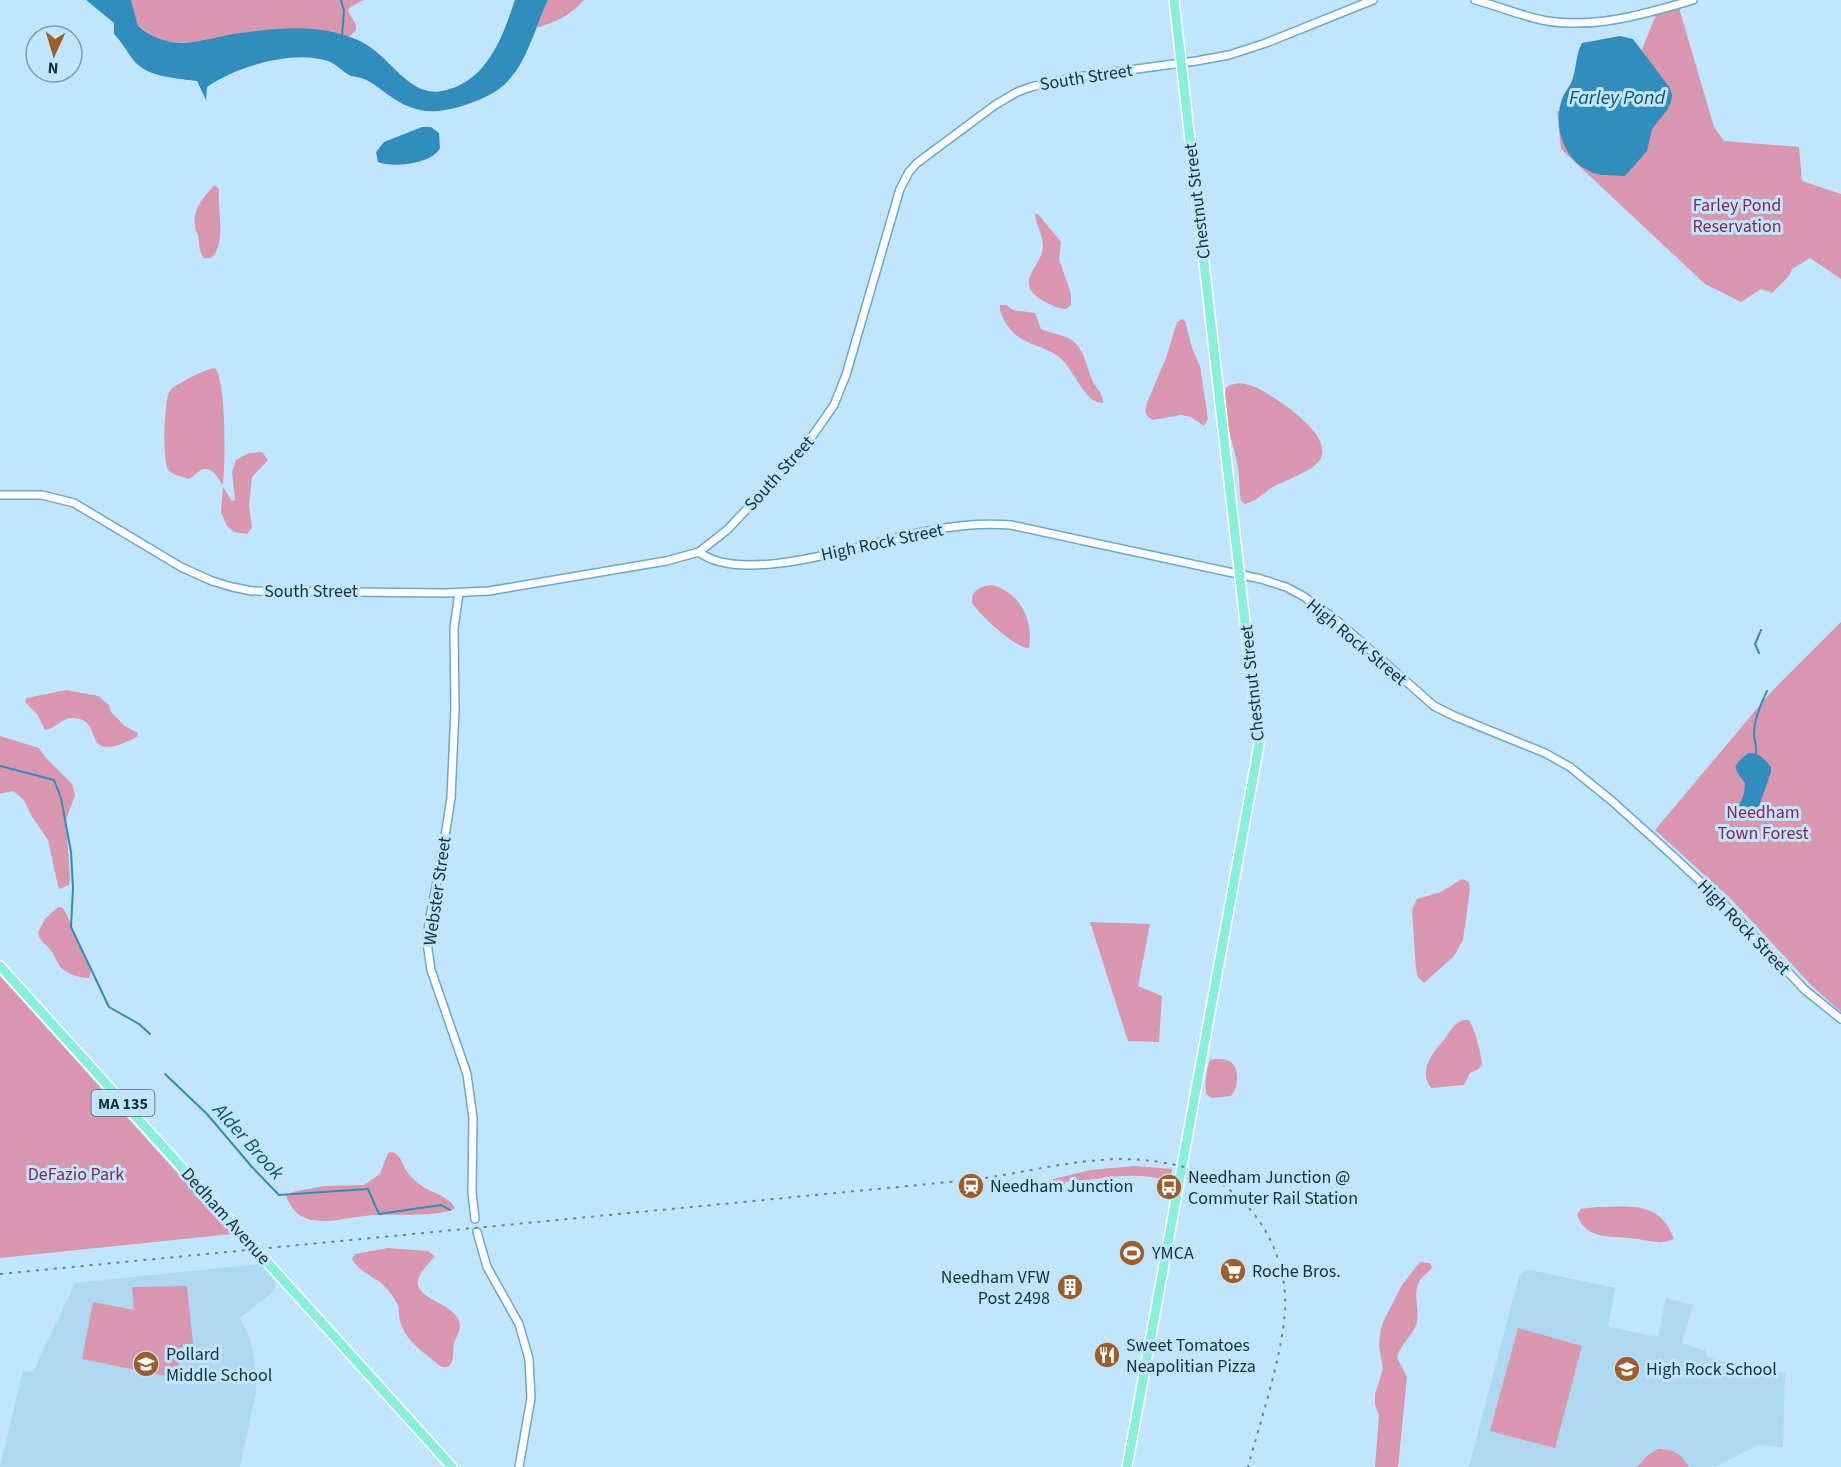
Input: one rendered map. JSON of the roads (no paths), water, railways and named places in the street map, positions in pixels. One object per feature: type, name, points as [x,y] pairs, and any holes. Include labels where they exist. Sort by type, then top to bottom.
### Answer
[{"type":"main road","name":"Chestnut Street","points":[[1127,1467],[1259,746],[1174,0]]},
{"type":"main road","name":"Dedham Avenue","points":[[0,966],[452,1467]]},
{"type":"street","name":"South Street","points":[[0,495],[42,495],[74,503],[181,567],[212,581],[252,591],[459,593],[489,591],[666,561],[699,552],[727,530],[786,470],[834,405],[846,375],[900,189],[913,166],[994,105],[1017,92],[1047,82],[1182,63],[1246,51],[1372,0]]},
{"type":"street","points":[[1475,0],[1544,20],[1580,23],[1612,20],[1693,0]]},
{"type":"street","name":"High Rock Street","points":[[699,552],[721,563],[744,566],[761,565],[819,556],[933,530],[1002,524],[1031,528],[1274,582],[1304,596],[1334,618],[1434,705],[1454,716],[1545,753],[1570,767],[1622,810],[1718,898],[1806,990],[1841,1019]]},
{"type":"street","name":"Webster Street","points":[[459,593],[454,628],[455,709],[451,798],[427,942],[431,970],[467,1074],[473,1118],[472,1192],[475,1219]]},
{"type":"street","points":[[477,1232],[487,1267],[519,1324],[529,1359],[531,1398],[519,1467]]},
{"type":"water","points":[[86,0],[131,0],[138,26],[162,40],[173,42],[195,42],[233,34],[284,29],[315,29],[342,34],[376,51],[411,83],[431,91],[442,91],[458,86],[471,78],[491,56],[515,0],[548,0],[525,56],[504,85],[471,103],[430,111],[405,105],[367,80],[351,76],[328,61],[298,57],[265,62],[233,73],[207,87],[206,100],[197,81],[155,74],[140,67],[114,34],[114,23]]},
{"type":"water","name":"Farley Pond","points":[[1620,36],[1633,39],[1670,88],[1672,96],[1667,110],[1652,129],[1647,151],[1625,176],[1602,175],[1580,166],[1567,150],[1560,130],[1560,109],[1563,97],[1573,78],[1582,43]]},
{"type":"water","points":[[422,127],[431,127],[439,133],[440,148],[436,153],[429,158],[412,163],[393,165],[378,162],[376,152],[384,142]]},
{"type":"water","points":[[1748,753],[1762,757],[1771,767],[1771,772],[1756,815],[1746,820],[1741,818],[1737,811],[1744,794],[1745,783],[1736,770],[1736,765]]},
{"type":"waterway","points":[[341,0],[344,11],[342,36]]},
{"type":"waterway","points":[[1759,653],[1755,644],[1761,630]]},
{"type":"waterway","points":[[1756,753],[1755,723],[1767,691]]},
{"type":"waterway","name":"Alder Brook","points":[[0,766],[54,780],[61,798],[71,852],[73,888],[71,927],[109,1007],[139,1024],[150,1034]]},
{"type":"waterway","name":"Alder Brook","points":[[165,1074],[207,1114],[279,1195],[368,1189],[379,1214],[441,1205],[450,1210]]},
{"type":"railway","points":[[0,1274],[970,1180],[1100,1160],[1146,1160],[1191,1169],[1212,1178],[1231,1191],[1262,1225],[1273,1245],[1280,1266],[1285,1289],[1283,1330],[1270,1390],[1248,1467]]},
{"type":"place","name":"Needham Junction","points":[[971,1186]]},
{"type":"place","name":"Needham Junction @ Commuter Rail Station","points":[[1169,1187]]},
{"type":"place","name":"YMCA","points":[[1132,1253]]},
{"type":"place","name":"Roche Bros.","points":[[1233,1271]]},
{"type":"place","name":"Needham VFW Post 2498","points":[[1070,1287]]},
{"type":"place","name":"Sweet Tomatoes Neapolitian Pizza","points":[[1107,1355]]},
{"type":"place","name":"Pollard Middle School","points":[[146,1364]]},
{"type":"place","name":"High Rock School","points":[[1627,1369]]},
{"type":"park label","name":"Farley Pond Reservation","points":[[1737,215]]},
{"type":"park label","name":"Needham Town Forest","points":[[1763,822]]},
{"type":"park label","name":"DeFazio Park","points":[[76,1174]]}]
